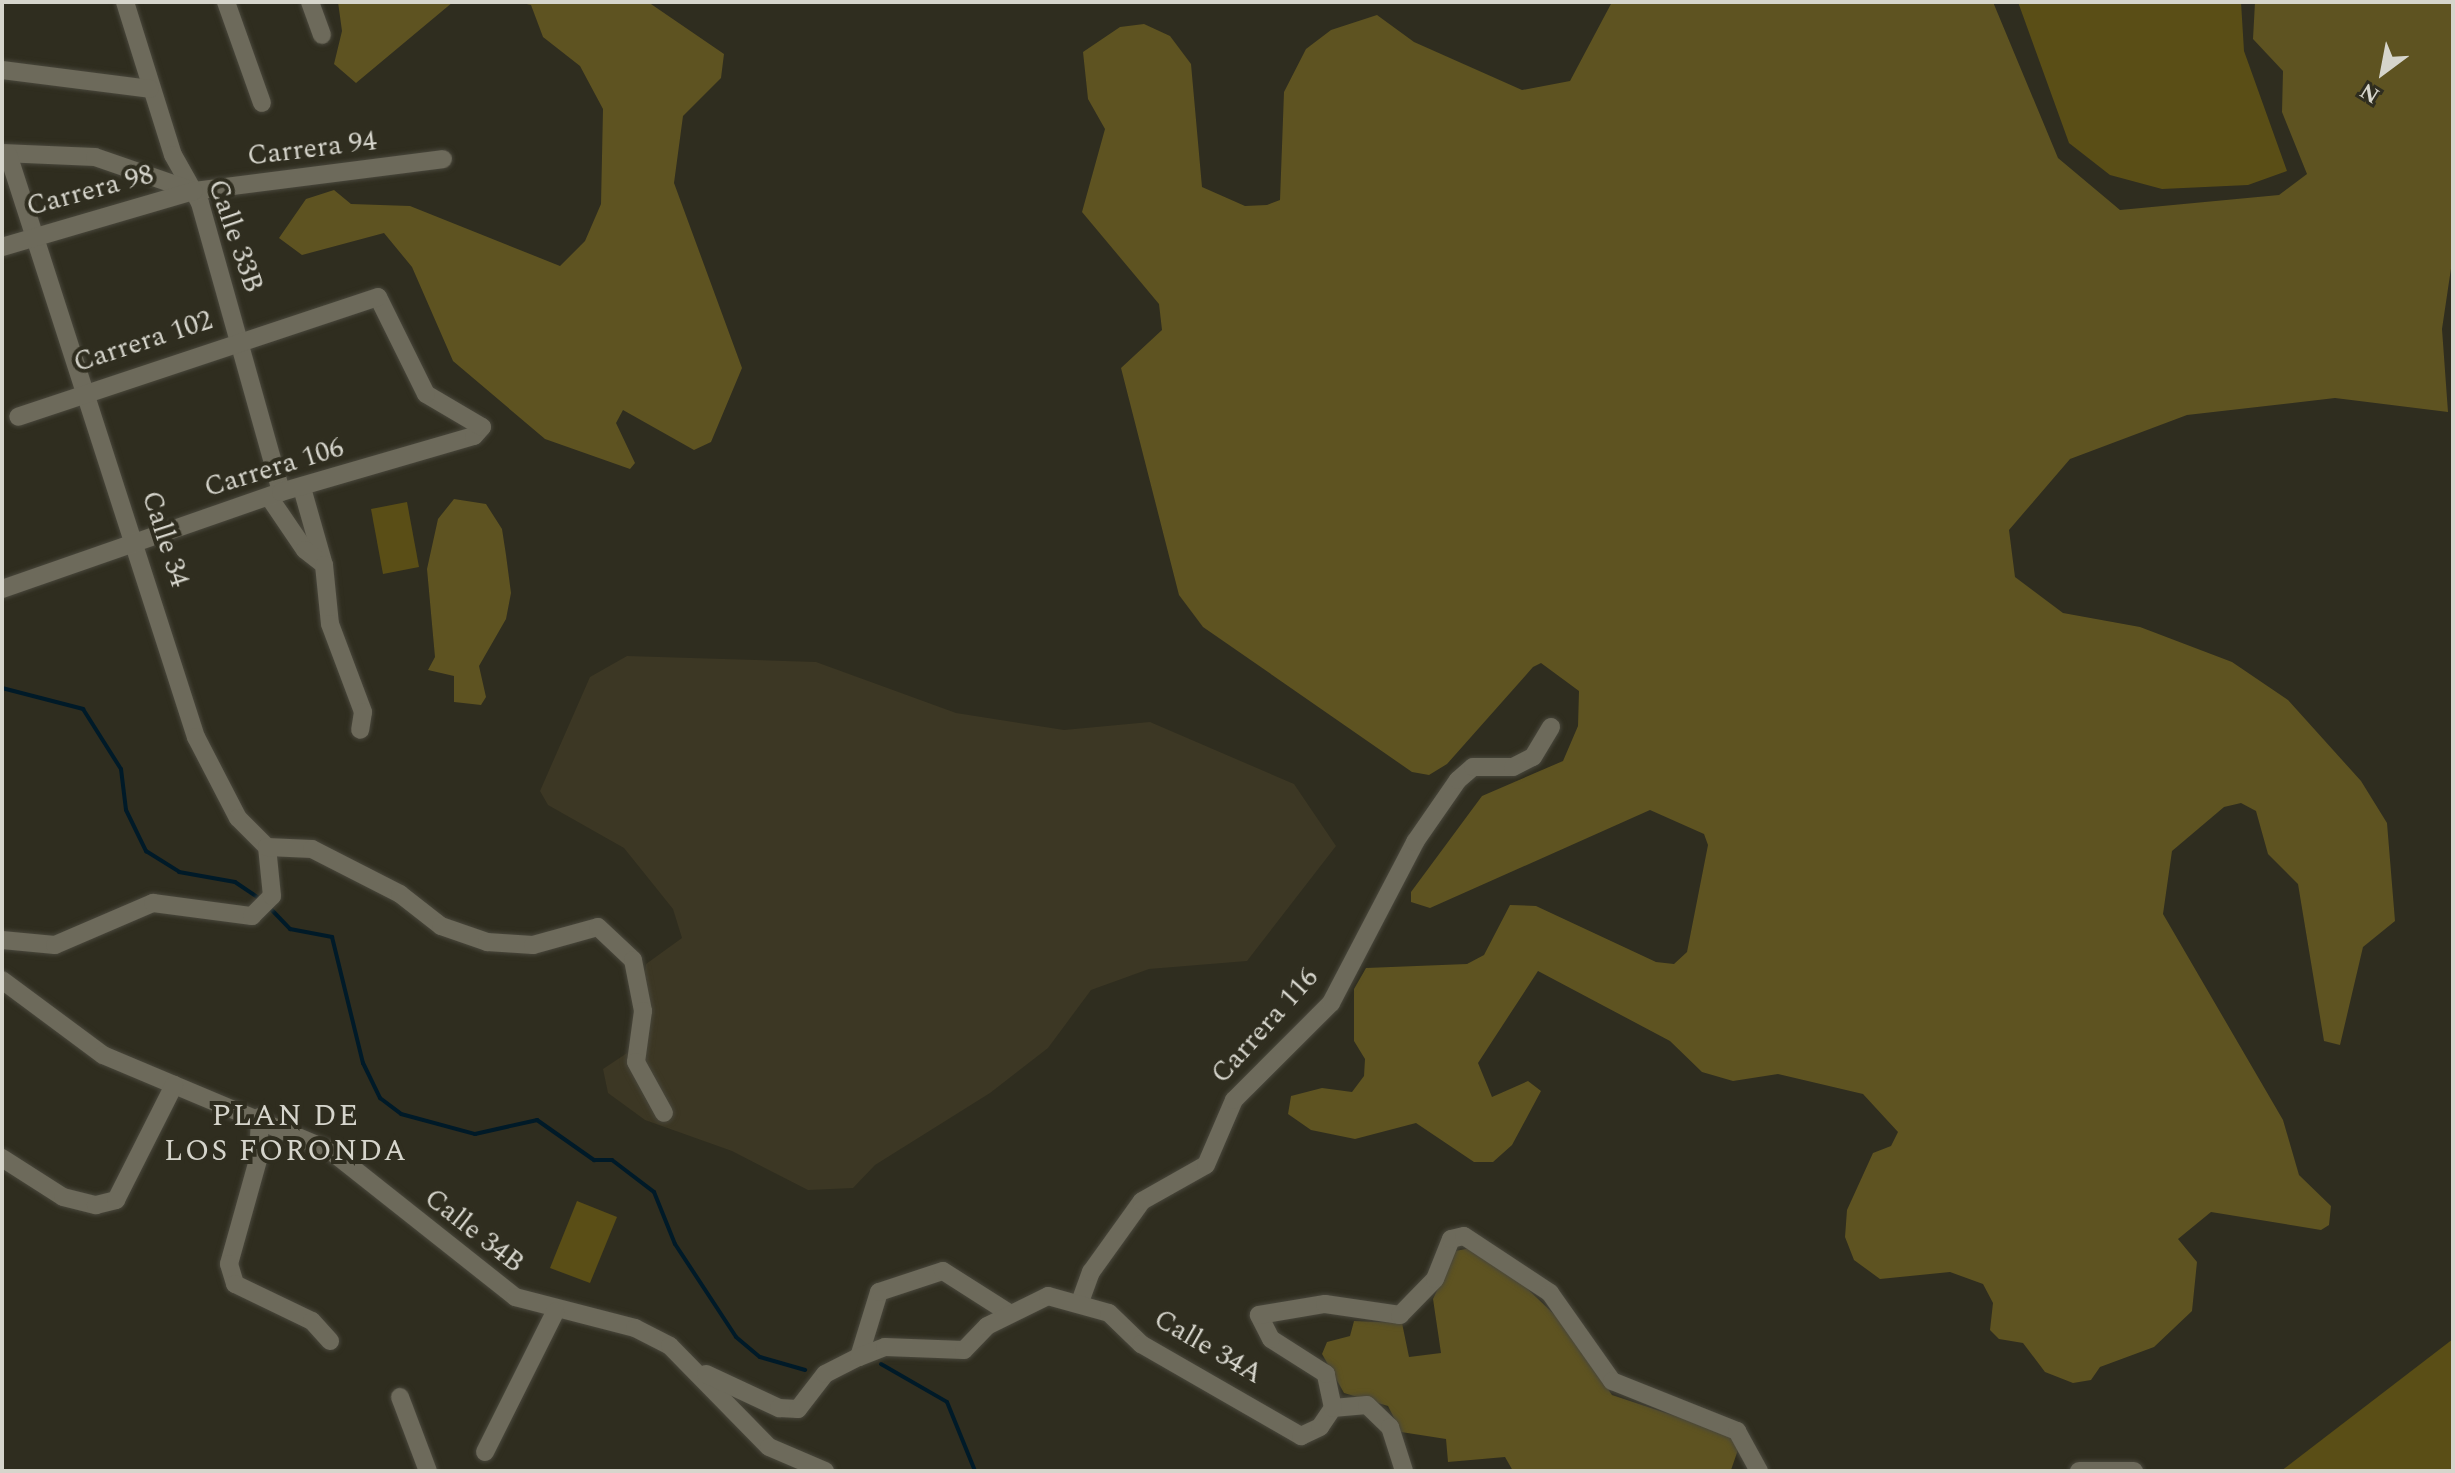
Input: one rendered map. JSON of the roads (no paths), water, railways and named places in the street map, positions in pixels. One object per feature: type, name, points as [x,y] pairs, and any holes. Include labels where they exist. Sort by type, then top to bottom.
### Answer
[{"type":"street","name":"Calle 33B","points":[[125,2],[150,89],[194,191],[241,339],[275,494]]},
{"type":"street","points":[[226,2],[262,103]]},
{"type":"street","points":[[310,2],[322,35]]},
{"type":"street","points":[[2,70],[150,89]]},
{"type":"street","name":"Carrera 94","points":[[5,154],[95,157],[194,191],[443,159]]},
{"type":"street","name":"Calle 34","points":[[5,154],[137,543],[196,737],[238,818],[267,847]]},
{"type":"street","name":"Carrera 98","points":[[2,247],[30,235],[194,191]]},
{"type":"street","name":"Carrera 102","points":[[18,417],[86,389],[378,297],[426,394],[480,422],[474,436]]},
{"type":"street","name":"Carrera 106","points":[[2,589],[275,494],[474,436]]},
{"type":"street","points":[[302,488],[324,565],[332,631],[363,712],[360,730]]},
{"type":"street","points":[[275,494],[324,565]]},
{"type":"street","name":"Carrera 116","points":[[1080,1302],[1091,1272],[1142,1201],[1206,1165],[1234,1100],[1331,1003],[1415,842],[1458,780],[1473,767],[1513,767],[1533,757],[1551,727]]},
{"type":"street","points":[[2,940],[55,945],[153,903],[235,918],[252,916],[272,896],[267,847],[312,849],[400,894],[441,926],[487,942],[533,945],[598,927],[633,960],[643,1011],[636,1062],[664,1113]]},
{"type":"street","name":"Calle 34B","points":[[2,980],[103,1055],[260,1117],[331,1151],[470,1268],[555,1312],[635,1328],[700,1371],[769,1447],[825,1471]]},
{"type":"street","points":[[2,1158],[63,1197],[96,1205],[116,1200],[174,1085]]},
{"type":"street","points":[[260,1117],[258,1160],[229,1264],[235,1284],[312,1321],[330,1341]]},
{"type":"street","points":[[1404,1471],[1381,1415],[1367,1405],[1333,1408],[1326,1374],[1271,1339],[1259,1326],[1261,1313],[1289,1315],[1325,1304],[1400,1315],[1435,1279],[1451,1239],[1464,1236],[1550,1293],[1621,1388],[1737,1431],[1759,1471]]},
{"type":"street","points":[[859,1357],[879,1292],[943,1271],[1009,1313]]},
{"type":"street","name":"Calle 34A","points":[[700,1371],[779,1408],[798,1409],[825,1374],[859,1357],[885,1347],[964,1350],[1034,1297],[1080,1302],[1109,1313],[1141,1344],[1301,1436],[1320,1427],[1333,1408]]},
{"type":"street","points":[[485,1452],[555,1312]]},
{"type":"street","points":[[400,1397],[428,1471]]},
{"type":"street","points":[[2079,1471],[2134,1471]]},
{"type":"waterway","points":[[2,688],[83,709],[121,769],[126,810],[146,851],[179,872],[235,882],[262,900]]},
{"type":"waterway","points":[[268,906],[290,929],[332,937],[363,1063],[380,1098],[401,1114],[475,1134],[537,1120],[594,1160],[612,1160],[654,1192],[675,1244],[736,1337],[760,1357],[805,1370]]},
{"type":"waterway","points":[[881,1364],[947,1402],[975,1471]]},
{"type":"district","name":"PLAN DE LOS FORONDA","points":[[286,1133]]}]
